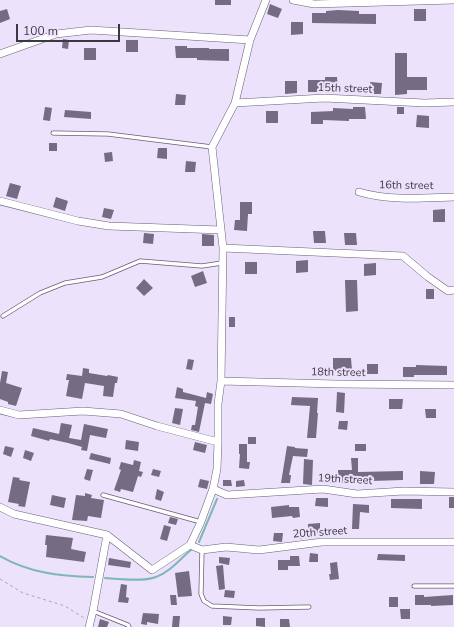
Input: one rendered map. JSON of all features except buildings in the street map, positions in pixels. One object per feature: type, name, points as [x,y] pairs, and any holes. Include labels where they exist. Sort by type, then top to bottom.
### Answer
[{"type":"street","points":[[0,507],[14,514],[107,534],[152,570],[190,545],[201,522],[213,489],[217,469],[218,404],[221,381],[223,248],[212,147],[235,103],[250,40],[266,0]]},
{"type":"street","points":[[293,0],[314,4],[454,0]]},
{"type":"street","points":[[0,54],[56,34],[91,30],[250,40]]},
{"type":"street","name":"15th street","points":[[235,103],[324,98],[454,102]]},
{"type":"street","name":"16th street","points":[[359,192],[373,196],[398,198],[454,197]]},
{"type":"street","points":[[0,201],[78,221],[109,226],[221,230]]},
{"type":"street","points":[[223,248],[403,256],[428,277],[448,290],[454,290]]},
{"type":"street","name":"18th street","points":[[221,381],[454,385]]},
{"type":"street","points":[[0,410],[19,415],[83,411],[121,414],[157,426],[218,442]]},
{"type":"street","name":"19th street","points":[[213,489],[227,496],[323,489],[357,494],[404,491],[454,492]]},
{"type":"street","points":[[90,624],[107,534]]},
{"type":"street","name":"20th street","points":[[190,545],[202,550],[226,547],[259,550],[322,542],[454,542]]},
{"type":"lane","points":[[53,132],[108,134],[212,147]]},
{"type":"lane","points":[[3,316],[40,293],[65,283],[102,276],[140,261],[202,266],[222,262]]},
{"type":"lane","points":[[102,495],[201,522]]},
{"type":"lane","points":[[202,550],[201,594],[204,601],[212,606],[259,608],[309,607]]},
{"type":"lane","points":[[414,586],[454,586]]},
{"type":"lane","points":[[93,611],[128,625],[129,627]]},
{"type":"path","points":[[0,579],[23,593],[65,606],[90,624]]},
{"type":"waterway","points":[[199,542],[217,499]]},
{"type":"waterway","points":[[105,578],[138,580],[151,579],[170,569],[191,550]]},
{"type":"waterway","points":[[0,556],[11,562],[34,570],[68,576],[93,577]]}]
